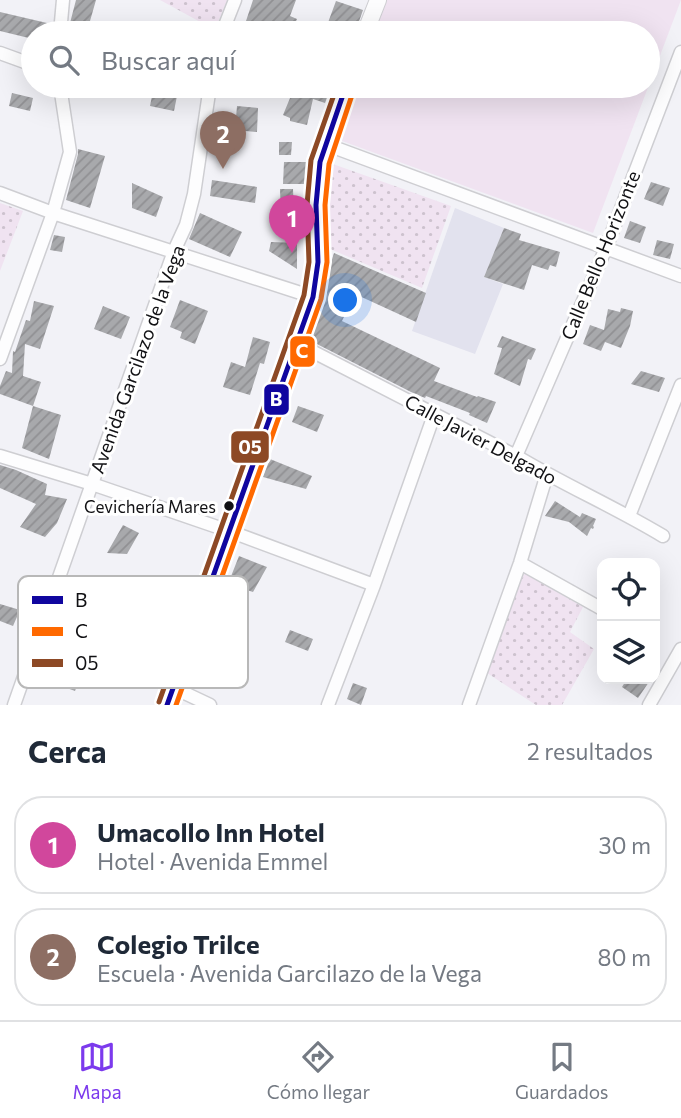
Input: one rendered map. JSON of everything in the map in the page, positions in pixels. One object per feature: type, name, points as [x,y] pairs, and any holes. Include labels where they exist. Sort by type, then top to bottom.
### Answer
[{"type":"street","points":[[61,21],[63,0]]},
{"type":"street","points":[[227,21],[235,0]]},
{"type":"street","points":[[369,21],[377,0]]},
{"type":"street","name":"Calle Bello Horizonte","points":[[516,456],[606,248],[681,52]]},
{"type":"street","points":[[0,53],[21,61]]},
{"type":"street","points":[[0,359],[5,326],[53,213],[70,152],[62,98]]},
{"type":"street","name":"Avenida Garcilazo de la Vega","points":[[59,576],[174,251],[186,225],[194,194],[208,98]]},
{"type":"street","points":[[213,576],[313,297],[318,262],[317,183],[320,162],[342,98]]},
{"type":"street","points":[[325,144],[681,276]]},
{"type":"street","points":[[0,192],[53,213],[313,297]]},
{"type":"street","name":"Calle Javier Delgado","points":[[298,344],[516,456],[663,536]]},
{"type":"street","points":[[629,516],[681,385]]},
{"type":"street","points":[[328,705],[435,415]]},
{"type":"street","points":[[0,456],[229,531],[374,585]]},
{"type":"street","points":[[469,705],[520,563],[547,474]]},
{"type":"street","points":[[520,563],[597,606]]},
{"type":"street","points":[[649,705],[681,649]]},
{"type":"street","name":"Avenida Garcilazo de la Vega","points":[[13,705],[19,688]]},
{"type":"street","points":[[167,705],[174,688],[209,705]]},
{"type":"shaded area","points":[[160,0],[227,0],[219,21],[198,21]]},
{"type":"shaded area","points":[[387,0],[681,0],[660,56],[660,21],[379,21]]},
{"type":"shaded area","points":[[349,98],[644,98],[593,233],[334,138]]},
{"type":"shaded area","points":[[330,163],[451,206],[422,288],[330,249],[326,195]]},
{"type":"shaded area","points":[[0,203],[23,211],[0,271]]},
{"type":"shaded area","points":[[455,208],[504,228],[484,277],[503,284],[475,354],[412,331]]},
{"type":"shaded area","points":[[525,573],[583,607],[570,632],[594,649],[562,705],[536,705],[487,673],[518,585]]},
{"type":"building","points":[[76,0],[96,0],[90,21],[71,21]]},
{"type":"building","points":[[253,0],[296,0],[290,16],[296,21],[246,21]]},
{"type":"building","points":[[336,1],[363,10],[359,21],[329,21]]},
{"type":"building","points":[[0,12],[38,21],[21,21],[21,36],[0,31]]},
{"type":"building","points":[[12,93],[21,95],[21,98],[33,98],[30,111],[9,106]]},
{"type":"building","points":[[152,98],[177,98],[174,111],[150,106]]},
{"type":"building","points":[[290,98],[327,98],[325,103],[313,99],[307,125],[290,121],[290,118],[283,115]]},
{"type":"building","points":[[237,106],[258,108],[257,132],[235,130]]},
{"type":"building","points":[[279,142],[292,142],[291,155],[279,155]]},
{"type":"building","points":[[78,149],[105,156],[90,208],[66,200]]},
{"type":"building","points":[[284,162],[306,162],[305,184],[283,184]]},
{"type":"building","points":[[212,180],[257,187],[255,203],[210,196]]},
{"type":"building","points":[[651,182],[670,188],[663,206],[644,199]]},
{"type":"building","points":[[132,183],[163,197],[156,217],[132,208]]},
{"type":"building","points":[[280,189],[293,189],[294,215],[281,215]]},
{"type":"building","points":[[200,213],[242,232],[230,257],[189,239]]},
{"type":"building","points":[[630,221],[646,227],[640,243],[624,238]]},
{"type":"building","points":[[504,228],[521,234],[519,240],[560,252],[556,267],[550,265],[548,270],[532,265],[524,290],[484,277]]},
{"type":"building","points":[[54,235],[65,237],[62,252],[50,250]]},
{"type":"building","points":[[657,240],[674,244],[670,259],[653,255]]},
{"type":"building","points":[[271,242],[297,243],[297,269],[269,251]]},
{"type":"building","points":[[334,253],[426,293],[416,322],[355,294],[342,321],[440,368],[434,381],[496,402],[487,423],[469,415],[470,413],[411,392],[309,340],[323,301]]},
{"type":"building","points":[[180,300],[208,311],[195,344],[180,338],[182,332],[170,327]]},
{"type":"building","points":[[34,301],[54,306],[40,349],[25,344],[23,376],[41,382],[33,406],[0,394],[0,386],[6,371],[12,373],[13,351],[15,352],[26,320],[30,321]]},
{"type":"building","points":[[103,306],[130,317],[121,339],[94,329]]},
{"type":"building","points":[[621,308],[633,311],[621,348],[605,342],[601,351],[583,344],[590,325],[604,330],[608,309],[620,312]]},
{"type":"building","points":[[502,336],[536,349],[531,360],[528,359],[520,386],[494,374],[502,348],[497,347]]},
{"type":"building","points":[[253,337],[270,342],[264,364],[260,363],[250,395],[223,387],[231,362],[245,367]]},
{"type":"building","points":[[641,371],[665,378],[659,392],[631,384]]},
{"type":"building","points":[[33,406],[61,415],[49,459],[22,448]]},
{"type":"building","points":[[298,406],[324,415],[317,432],[292,422]]},
{"type":"building","points":[[270,459],[312,476],[306,489],[263,477]]},
{"type":"building","points":[[0,465],[47,484],[45,495],[67,499],[57,523],[45,537],[20,527],[36,504],[0,488]]},
{"type":"building","points":[[555,501],[580,517],[582,513],[596,519],[587,536],[569,522],[545,516]]},
{"type":"building","points":[[123,525],[139,533],[127,554],[107,553]]},
{"type":"building","points":[[239,556],[267,567],[253,592],[248,590],[248,576],[231,576]]},
{"type":"building","points":[[0,604],[18,609],[13,626],[0,621]]},
{"type":"building","points":[[290,630],[313,639],[308,651],[285,642]]},
{"type":"building","points":[[353,683],[367,688],[361,705],[347,699]]},
{"type":"building","points":[[624,684],[648,684],[638,698],[622,687]]},
{"type":"transit line","name":"05","points":[[204,576],[304,295],[309,262],[307,205],[311,160],[333,98]]},
{"type":"transit line","name":"B","points":[[213,576],[313,297],[318,262],[316,205],[320,162],[342,98]]},
{"type":"transit line","name":"C","points":[[222,576],[321,299],[327,262],[325,205],[329,164],[351,98]]},
{"type":"transit line","name":"05","points":[[159,702],[164,688]]},
{"type":"transit line","name":"B","points":[[167,705],[173,688]]},
{"type":"transit line","name":"C","points":[[176,705],[182,688]]},
{"type":"place","name":"Colegio Trilce","points":[[223,169]]},
{"type":"place","name":"Umacollo Inn Hotel","points":[[292,253]]},
{"type":"place","name":"Cevichería Mares","points":[[229,506]]}]
